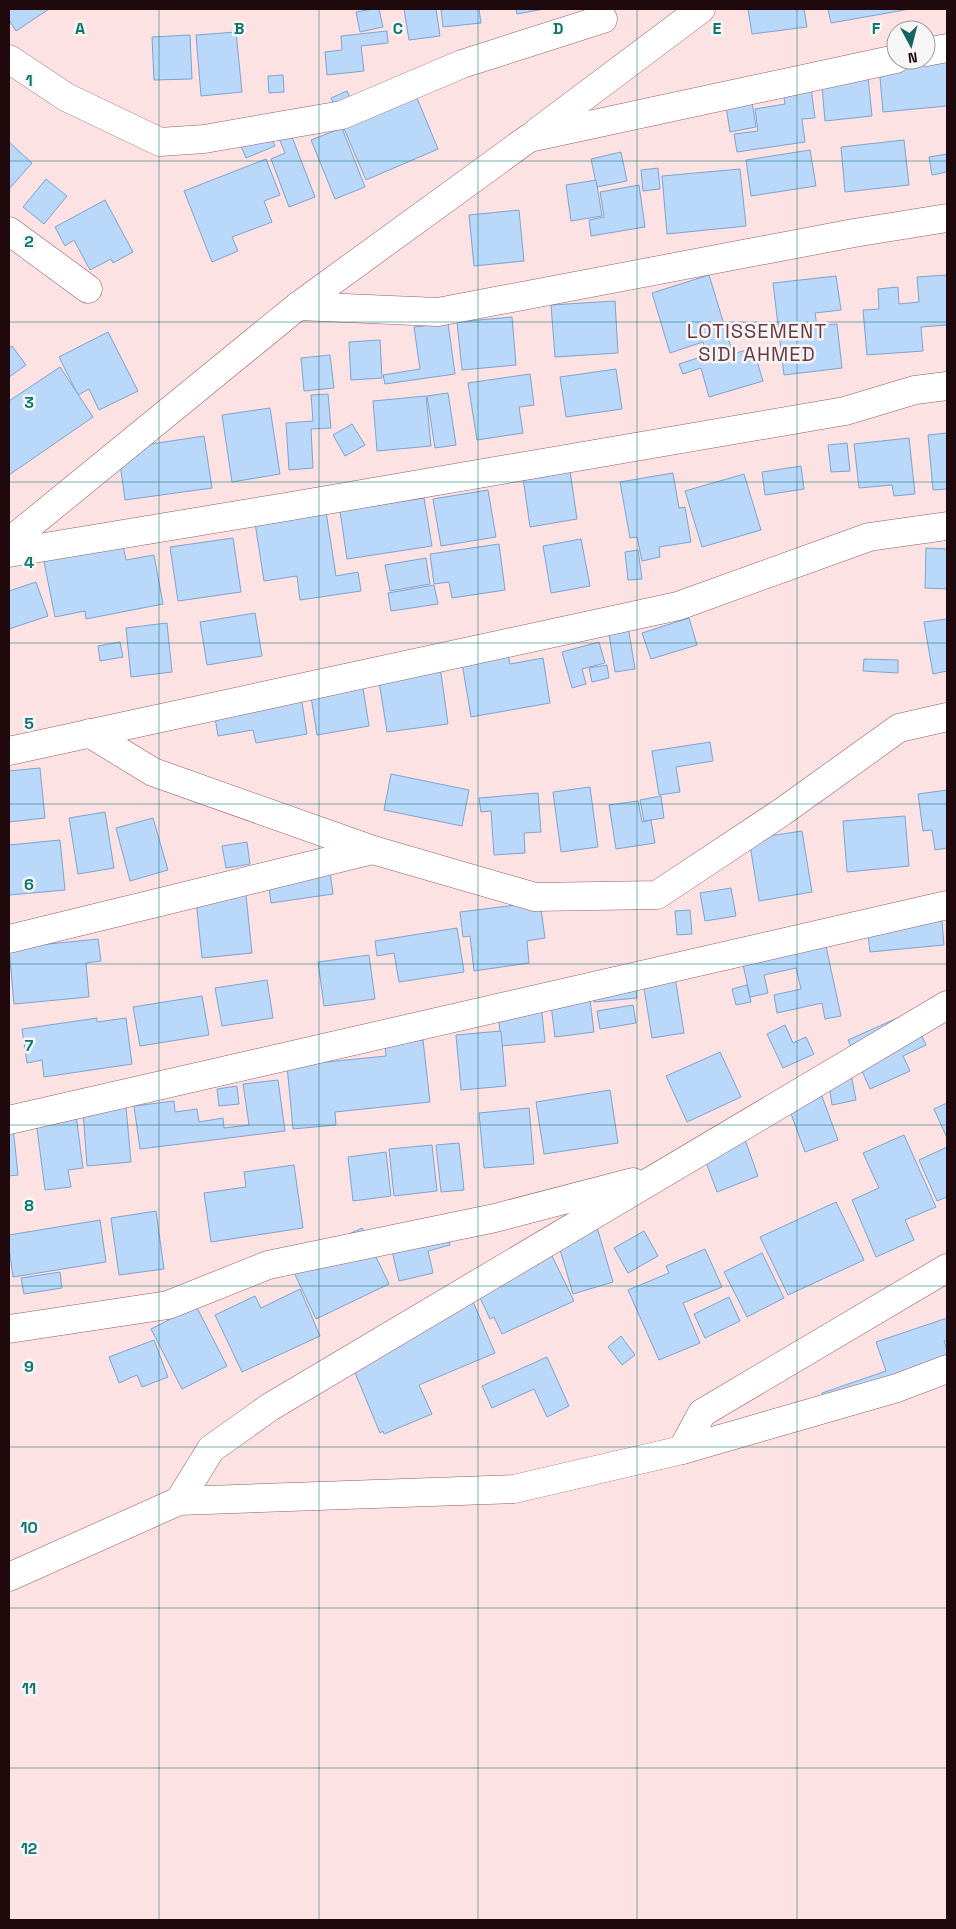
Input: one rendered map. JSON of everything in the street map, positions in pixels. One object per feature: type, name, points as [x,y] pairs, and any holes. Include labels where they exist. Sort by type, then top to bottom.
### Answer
[{"type":"street","points":[[9,542],[298,306],[529,138],[701,9]]},
{"type":"street","points":[[9,59],[66,97],[160,142],[187,141],[342,114],[462,64],[603,19]]},
{"type":"street","points":[[529,138],[886,61]]},
{"type":"street","points":[[298,306],[438,312],[844,235],[947,218]]},
{"type":"street","points":[[9,231],[88,290]]},
{"type":"street","points":[[9,553],[845,411],[916,390],[947,386]]},
{"type":"street","points":[[9,751],[678,606],[869,537],[947,526]]},
{"type":"street","points":[[89,733],[153,772],[373,850],[535,897],[657,895],[782,812],[899,728],[947,717]]},
{"type":"street","points":[[9,940],[373,850]]},
{"type":"street","points":[[9,1120],[947,905]]},
{"type":"street","points":[[179,1501],[211,1449],[270,1407],[947,1006]]},
{"type":"street","points":[[9,1329],[168,1305],[268,1265],[494,1218],[663,1174]]},
{"type":"street","points":[[682,1450],[702,1412],[947,1268]]},
{"type":"street","points":[[9,1577],[179,1501],[514,1489],[682,1450],[897,1388],[947,1369]]},
{"type":"building","points":[[9,9],[49,9],[16,31],[9,20]]},
{"type":"building","points":[[379,9],[383,27],[360,32],[356,12]]},
{"type":"building","points":[[404,9],[436,9],[440,36],[409,40]]},
{"type":"building","points":[[441,9],[479,9],[481,23],[443,27]]},
{"type":"building","points":[[516,9],[544,9],[517,14]]},
{"type":"building","points":[[748,9],[804,9],[807,27],[752,34]]},
{"type":"building","points":[[828,9],[910,9],[831,23]]},
{"type":"building","points":[[387,31],[388,43],[361,46],[364,71],[327,75],[325,52],[342,50],[341,36]]},
{"type":"building","points":[[236,32],[242,92],[201,96],[196,35]]},
{"type":"building","points":[[190,35],[192,79],[154,80],[152,37]]},
{"type":"building","points":[[947,37],[947,106],[883,112],[878,54],[886,57],[886,70],[936,70],[936,49]]},
{"type":"building","points":[[866,57],[872,116],[825,121],[821,76]]},
{"type":"building","points":[[809,73],[815,118],[802,119],[805,142],[737,152],[734,134],[758,131],[755,109],[785,104],[781,77]]},
{"type":"building","points":[[283,75],[284,92],[269,93],[268,76]]},
{"type":"building","points":[[410,81],[438,149],[366,180],[331,98],[347,91],[360,120]]},
{"type":"building","points":[[750,90],[756,127],[730,132],[724,94]]},
{"type":"building","points":[[264,119],[275,146],[246,158],[235,131]]},
{"type":"building","points":[[286,121],[315,197],[289,207],[271,159],[285,153],[274,126]]},
{"type":"building","points":[[342,128],[365,187],[335,199],[311,140]]},
{"type":"building","points":[[904,140],[909,185],[845,192],[841,147]]},
{"type":"building","points":[[9,142],[32,163],[9,189]]},
{"type":"building","points":[[810,150],[816,186],[751,196],[746,160]]},
{"type":"building","points":[[621,152],[627,181],[597,187],[591,159]]},
{"type":"building","points":[[947,154],[947,172],[932,175],[929,157]]},
{"type":"building","points":[[266,159],[280,195],[264,201],[272,222],[232,237],[238,251],[212,262],[184,191]]},
{"type":"building","points":[[658,168],[660,189],[643,191],[641,170]]},
{"type":"building","points":[[740,169],[746,226],[667,234],[662,176]]},
{"type":"building","points":[[46,179],[67,196],[44,224],[23,207]]},
{"type":"building","points":[[596,180],[602,216],[571,221],[566,185]]},
{"type":"building","points":[[639,185],[645,227],[591,236],[589,220],[604,217],[600,192]]},
{"type":"building","points":[[105,200],[133,252],[113,263],[111,259],[90,270],[74,240],[65,246],[55,227]]},
{"type":"building","points":[[519,210],[524,261],[474,266],[469,215]]},
{"type":"building","points":[[709,275],[733,354],[753,348],[763,381],[709,397],[701,368],[683,374],[679,364],[707,355],[703,342],[670,353],[652,293]]},
{"type":"building","points":[[947,275],[947,325],[921,327],[923,351],[867,355],[863,310],[879,309],[878,289],[898,287],[899,304],[919,302],[917,277]]},
{"type":"building","points":[[836,276],[841,310],[815,313],[817,326],[837,324],[842,368],[784,375],[773,283]]},
{"type":"building","points":[[615,301],[618,353],[555,357],[551,305]]},
{"type":"building","points":[[512,317],[516,365],[462,370],[457,322]]},
{"type":"building","points":[[448,323],[455,374],[385,384],[383,375],[420,369],[414,327]]},
{"type":"building","points":[[108,332],[138,391],[99,410],[89,389],[78,395],[59,357]]},
{"type":"building","points":[[380,340],[382,378],[351,380],[349,342]]},
{"type":"building","points":[[12,346],[26,365],[9,377],[9,348]]},
{"type":"building","points":[[330,355],[334,388],[304,391],[301,358]]},
{"type":"building","points":[[60,367],[93,417],[9,475],[9,401]]},
{"type":"building","points":[[616,369],[622,409],[566,417],[560,377]]},
{"type":"building","points":[[530,374],[534,405],[519,407],[523,433],[477,440],[468,383]]},
{"type":"building","points":[[448,393],[456,445],[435,448],[427,396]]},
{"type":"building","points":[[328,394],[331,428],[311,429],[313,468],[289,470],[286,423],[313,421],[311,395]]},
{"type":"building","points":[[426,396],[431,446],[377,451],[373,401]]},
{"type":"building","points":[[270,408],[280,474],[232,482],[222,415]]},
{"type":"building","points":[[352,424],[365,445],[345,456],[333,435]]},
{"type":"building","points":[[947,433],[947,489],[933,490],[928,435]]},
{"type":"building","points":[[204,436],[212,488],[125,500],[118,449]]},
{"type":"building","points":[[909,438],[915,494],[894,496],[892,485],[859,488],[854,444]]},
{"type":"building","points":[[847,443],[850,471],[831,472],[828,445]]},
{"type":"building","points":[[569,464],[577,519],[530,527],[522,471]]},
{"type":"building","points":[[801,466],[804,489],[765,495],[762,472]]},
{"type":"building","points":[[673,473],[679,508],[685,507],[691,542],[659,547],[660,557],[642,561],[637,537],[630,538],[620,482]]},
{"type":"building","points":[[744,474],[761,530],[702,547],[685,491]]},
{"type":"building","points":[[488,490],[496,537],[441,546],[433,499]]},
{"type":"building","points":[[424,498],[432,546],[347,559],[340,511]]},
{"type":"building","points":[[326,512],[336,576],[358,572],[361,591],[300,600],[297,576],[264,581],[255,523]]},
{"type":"building","points":[[233,538],[241,592],[178,601],[170,547]]},
{"type":"building","points":[[581,539],[590,586],[551,593],[543,546]]},
{"type":"building","points":[[122,541],[126,560],[154,555],[163,604],[86,619],[85,611],[55,617],[43,557]]},
{"type":"building","points":[[499,544],[505,590],[452,598],[449,582],[434,584],[430,554]]},
{"type":"building","points":[[926,548],[947,549],[947,589],[925,588]]},
{"type":"building","points":[[638,550],[642,579],[628,580],[625,552]]},
{"type":"building","points":[[426,558],[430,584],[390,591],[385,565]]},
{"type":"building","points":[[36,582],[48,616],[9,629],[9,591]]},
{"type":"building","points":[[434,585],[438,604],[391,611],[388,593]]},
{"type":"building","points":[[255,613],[262,656],[207,665],[200,622]]},
{"type":"building","points":[[689,618],[697,645],[651,659],[642,633]]},
{"type":"building","points":[[947,619],[947,671],[933,674],[924,622]]},
{"type":"building","points":[[167,623],[172,672],[131,677],[126,628]]},
{"type":"building","points":[[628,626],[635,669],[615,672],[608,628]]},
{"type":"building","points":[[120,642],[123,657],[100,661],[98,646]]},
{"type":"building","points":[[599,642],[605,663],[582,669],[586,684],[572,688],[562,652]]},
{"type":"building","points":[[507,649],[510,664],[543,658],[550,703],[471,717],[461,657]]},
{"type":"building","points":[[439,659],[448,724],[387,732],[377,668]]},
{"type":"building","points":[[864,659],[898,660],[898,673],[863,671]]},
{"type":"building","points":[[607,665],[609,678],[592,682],[589,668]]},
{"type":"building","points":[[361,676],[369,726],[317,735],[309,684]]},
{"type":"building","points":[[299,684],[307,734],[256,743],[253,730],[218,736],[212,699]]},
{"type":"building","points":[[710,742],[713,761],[676,767],[680,792],[659,795],[652,751]]},
{"type":"building","points":[[40,768],[45,818],[9,822],[9,771]]},
{"type":"building","points":[[391,774],[469,790],[462,826],[384,810]]},
{"type":"building","points":[[590,787],[598,847],[561,852],[553,792]]},
{"type":"building","points":[[947,790],[947,848],[935,850],[932,830],[923,831],[918,794]]},
{"type":"building","points":[[538,793],[541,832],[524,833],[525,853],[494,855],[491,811],[481,812],[479,798]]},
{"type":"building","points":[[661,796],[664,818],[644,821],[640,800]]},
{"type":"building","points":[[638,801],[642,822],[651,820],[655,843],[616,849],[609,805]]},
{"type":"building","points":[[105,812],[114,868],[78,874],[69,818]]},
{"type":"building","points":[[905,816],[909,866],[847,872],[843,821]]},
{"type":"building","points":[[153,818],[168,870],[130,881],[116,828]]},
{"type":"building","points":[[802,831],[812,892],[759,901],[749,839]]},
{"type":"building","points":[[60,840],[65,890],[9,895],[9,845]]},
{"type":"building","points":[[247,842],[250,864],[226,868],[222,846]]},
{"type":"building","points":[[330,871],[333,894],[271,903],[268,880]]},
{"type":"building","points":[[731,888],[736,916],[705,921],[700,893]]},
{"type":"building","points":[[246,895],[252,953],[202,958],[196,900]]},
{"type":"building","points":[[540,902],[545,938],[527,941],[529,963],[474,971],[470,936],[463,937],[460,912]]},
{"type":"building","points":[[690,910],[692,934],[677,935],[675,911]]},
{"type":"building","points":[[941,910],[944,945],[870,952],[866,917]]},
{"type":"building","points":[[457,928],[464,972],[399,982],[394,953],[377,956],[375,941]]},
{"type":"building","points":[[824,937],[841,1016],[825,1019],[822,1003],[777,1013],[774,995],[801,989],[796,968],[764,975],[768,993],[750,997],[741,955]]},
{"type":"building","points":[[98,939],[101,961],[86,963],[89,997],[14,1004],[9,948]]},
{"type":"building","points":[[369,955],[375,999],[324,1006],[318,962]]},
{"type":"building","points":[[634,974],[637,998],[594,1002],[592,978]]},
{"type":"building","points":[[675,977],[684,1033],[652,1038],[643,982]]},
{"type":"building","points":[[267,980],[273,1018],[222,1026],[215,988]]},
{"type":"building","points":[[747,985],[751,1002],[736,1005],[732,989]]},
{"type":"building","points":[[589,992],[594,1032],[555,1037],[550,997]]},
{"type":"building","points":[[202,996],[209,1035],[140,1046],[133,1007]]},
{"type":"building","points":[[541,1004],[545,1042],[501,1046],[498,1008]]},
{"type":"building","points":[[633,1005],[636,1023],[600,1029],[597,1011]]},
{"type":"building","points":[[911,1012],[926,1045],[903,1056],[910,1071],[870,1089],[848,1040]]},
{"type":"building","points":[[97,1018],[97,1022],[126,1018],[132,1064],[44,1077],[42,1060],[27,1063],[22,1029]]},
{"type":"building","points":[[785,1025],[793,1043],[806,1037],[814,1054],[783,1068],[767,1034]]},
{"type":"building","points":[[501,1031],[506,1086],[461,1090],[456,1035]]},
{"type":"building","points":[[423,1040],[430,1102],[335,1112],[336,1125],[293,1129],[287,1066],[386,1056],[385,1044]]},
{"type":"building","points":[[720,1052],[741,1097],[687,1122],[666,1076]]},
{"type":"building","points":[[851,1074],[856,1100],[832,1105],[828,1078]]},
{"type":"building","points":[[278,1080],[285,1131],[140,1149],[134,1106],[174,1101],[175,1112],[197,1109],[199,1122],[223,1118],[224,1128],[249,1125],[243,1084]]},
{"type":"building","points":[[816,1080],[838,1140],[805,1152],[783,1092]]},
{"type":"building","points":[[237,1086],[239,1104],[219,1106],[217,1089]]},
{"type":"building","points":[[610,1090],[618,1143],[544,1154],[536,1102]]},
{"type":"building","points":[[947,1103],[947,1138],[934,1109]]},
{"type":"building","points":[[126,1107],[131,1162],[87,1166],[83,1111]]},
{"type":"building","points":[[529,1108],[534,1164],[484,1168],[479,1113]]},
{"type":"building","points":[[76,1115],[83,1168],[68,1170],[71,1187],[45,1190],[36,1121]]},
{"type":"building","points":[[9,1117],[12,1117],[18,1175],[9,1176]]},
{"type":"building","points":[[739,1123],[758,1176],[717,1192],[697,1138]]},
{"type":"building","points":[[904,1135],[936,1207],[905,1220],[914,1240],[876,1257],[852,1200],[879,1188],[863,1153]]},
{"type":"building","points":[[459,1143],[464,1190],[441,1192],[436,1145]]},
{"type":"building","points":[[432,1145],[437,1191],[394,1196],[389,1149]]},
{"type":"building","points":[[947,1147],[947,1197],[937,1201],[919,1160]]},
{"type":"building","points":[[386,1152],[391,1196],[353,1201],[348,1157]]},
{"type":"building","points":[[294,1165],[303,1228],[211,1242],[204,1193],[246,1187],[244,1172]]},
{"type":"building","points":[[836,1202],[864,1260],[788,1295],[760,1237]]},
{"type":"building","points":[[156,1211],[164,1269],[119,1275],[111,1218]]},
{"type":"building","points":[[594,1217],[613,1282],[573,1294],[554,1229]]},
{"type":"building","points":[[100,1220],[106,1262],[13,1277],[9,1235]]},
{"type":"building","points":[[362,1228],[389,1284],[316,1319],[289,1262]]},
{"type":"building","points":[[447,1229],[450,1245],[428,1251],[433,1273],[399,1281],[390,1242]]},
{"type":"building","points":[[644,1231],[658,1256],[628,1273],[614,1248]]},
{"type":"building","points":[[705,1249],[722,1287],[683,1303],[700,1343],[659,1360],[628,1290],[669,1273],[666,1266]]},
{"type":"building","points":[[550,1252],[574,1301],[502,1334],[494,1317],[490,1319],[475,1287]]},
{"type":"building","points":[[762,1253],[784,1298],[747,1317],[724,1272]]},
{"type":"building","points":[[60,1272],[62,1288],[24,1294],[21,1278]]},
{"type":"building","points":[[300,1289],[320,1336],[242,1372],[215,1315],[255,1296],[261,1308]]},
{"type":"building","points":[[471,1297],[495,1353],[419,1385],[432,1414],[384,1434],[383,1431],[380,1433],[346,1351]]},
{"type":"building","points":[[729,1297],[740,1321],[705,1338],[694,1314]]},
{"type":"building","points":[[196,1306],[227,1366],[182,1389],[151,1329]]},
{"type":"building","points":[[947,1318],[947,1341],[944,1341],[947,1350],[947,1378],[830,1418],[822,1393],[886,1371],[876,1342]]},
{"type":"building","points":[[621,1336],[635,1355],[622,1365],[608,1347]]},
{"type":"building","points":[[154,1340],[168,1377],[142,1387],[137,1375],[119,1383],[109,1357]]},
{"type":"building","points":[[547,1357],[569,1406],[547,1417],[534,1389],[492,1408],[482,1386]]},
{"type":"district","name":"LOTISSEMENT SIDI AHMED","points":[[757,342]]}]
